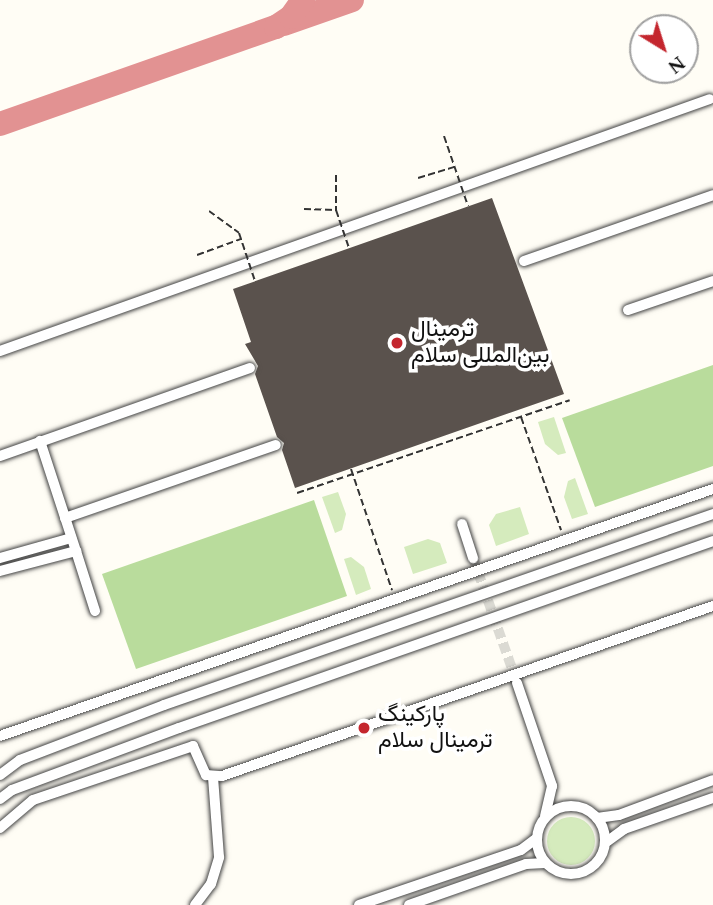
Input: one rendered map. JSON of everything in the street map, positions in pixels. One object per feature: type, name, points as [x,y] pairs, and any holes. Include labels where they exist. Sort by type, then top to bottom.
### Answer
[{"type":"street","points":[[0,351],[712,102]]},
{"type":"street","points":[[524,261],[713,195]]},
{"type":"street","points":[[628,310],[713,281]]},
{"type":"street","points":[[0,456],[250,368]]},
{"type":"street","points":[[40,441],[95,611]]},
{"type":"street","points":[[65,518],[276,445]]},
{"type":"street","points":[[0,736],[713,489]]},
{"type":"street","points":[[0,775],[30,756],[164,705],[713,514]]},
{"type":"street","points":[[462,524],[473,558]]},
{"type":"street","points":[[0,558],[71,538]]},
{"type":"street","points":[[0,799],[12,790],[111,752],[713,541]]},
{"type":"street","points":[[0,570],[76,551]]},
{"type":"street","points":[[213,778],[713,606]]},
{"type":"street","points":[[359,905],[521,850],[537,838],[553,797],[552,786],[517,683]]},
{"type":"street","points":[[0,828],[33,800],[193,746],[201,768],[213,778],[219,857],[211,884],[195,905]]},
{"type":"street","points":[[111,752],[116,770]]},
{"type":"street","points":[[597,818],[619,815],[713,780]]},
{"type":"street","points":[[409,905],[526,864],[545,863],[565,874],[587,870],[603,854],[605,843],[597,818],[552,786]]},
{"type":"street","points":[[605,843],[625,829],[713,798]]},
{"type":"street","points":[[544,819],[560,808],[580,807]]},
{"type":"street","points":[[537,838],[545,863]]},
{"type":"path","points":[[444,136],[468,206]]},
{"type":"path","points":[[418,178],[455,167]]},
{"type":"path","points":[[336,175],[337,210],[349,248]]},
{"type":"path","points":[[304,209],[337,210]]},
{"type":"path","points":[[209,211],[241,239],[255,281]]},
{"type":"path","points":[[197,255],[241,239]]},
{"type":"path","points":[[297,493],[569,400]]},
{"type":"path","points":[[510,413],[512,419]]},
{"type":"path","points":[[521,416],[565,540]]},
{"type":"path","points":[[351,469],[395,599]]},
{"type":"green space","points":[[713,365],[713,466],[595,507],[562,418]]},
{"type":"green space","points":[[554,417],[566,453],[558,455],[545,444],[538,422]]},
{"type":"green space","points":[[575,478],[588,514],[572,519],[564,497],[568,481]]},
{"type":"green space","points":[[338,492],[346,514],[342,530],[335,533],[322,497]]},
{"type":"green space","points":[[314,500],[347,596],[136,669],[102,574]]},
{"type":"green space","points":[[520,507],[529,534],[496,546],[489,525],[496,514]]},
{"type":"green space","points":[[428,539],[440,543],[447,563],[413,574],[404,547]]},
{"type":"green space","points":[[351,557],[364,567],[371,589],[356,595],[344,559]]},
{"type":"green space","points":[[571,817],[588,824],[595,841],[588,858],[571,865],[554,858],[547,841],[554,824]]},
{"type":"building","name":"ترمینال بین‌المللی سلام","points":[[492,198],[564,394],[295,488],[282,450],[284,443],[277,437],[255,374],[258,366],[245,344],[251,342],[233,289]]},
{"type":"taxiway","points":[[0,124],[276,27],[291,17],[303,0]]},
{"type":"taxiway","points":[[284,24],[352,0]]},
{"type":"tunnel","points":[[473,558],[517,683]]},
{"type":"place","name":"ترمینال بین‌المللی سلام","points":[[397,343]]},
{"type":"place","name":"پارکینگ ترمینال سلام","points":[[364,728]]}]
